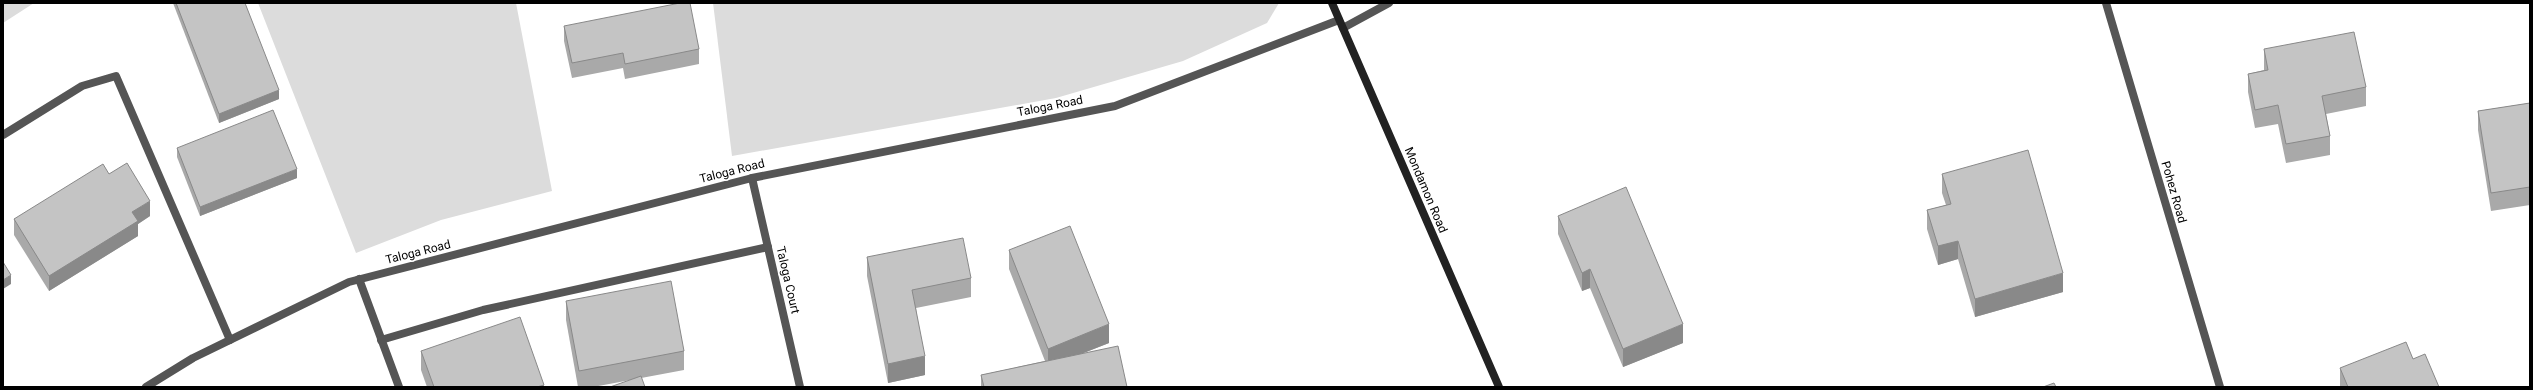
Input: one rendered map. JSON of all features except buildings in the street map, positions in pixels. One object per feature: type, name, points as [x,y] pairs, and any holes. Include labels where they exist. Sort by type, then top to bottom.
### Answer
[{"type":"street","name":"Mondamon Road","points":[[1332,3],[1499,387]]},
{"type":"street","points":[[1343,28],[1389,3]]},
{"type":"street","name":"Pohez Road","points":[[2106,3],[2220,387]]},
{"type":"street","name":"Taloga Road","points":[[146,387],[193,358],[349,282],[752,178],[1115,106],[1339,20]]},
{"type":"street","points":[[3,135],[82,86],[116,76],[230,340]]},
{"type":"street","name":"Taloga Court","points":[[752,178],[800,387]]},
{"type":"street","points":[[381,340],[483,310],[768,247]]},
{"type":"street","points":[[359,279],[398,387]]},
{"type":"shaded area","points":[[3,3],[34,3],[3,23]]},
{"type":"shaded area","points":[[258,3],[516,3],[552,191],[441,220],[356,253]]},
{"type":"shaded area","points":[[713,3],[1279,3],[1267,23],[1183,61],[1056,98],[732,156]]}]
